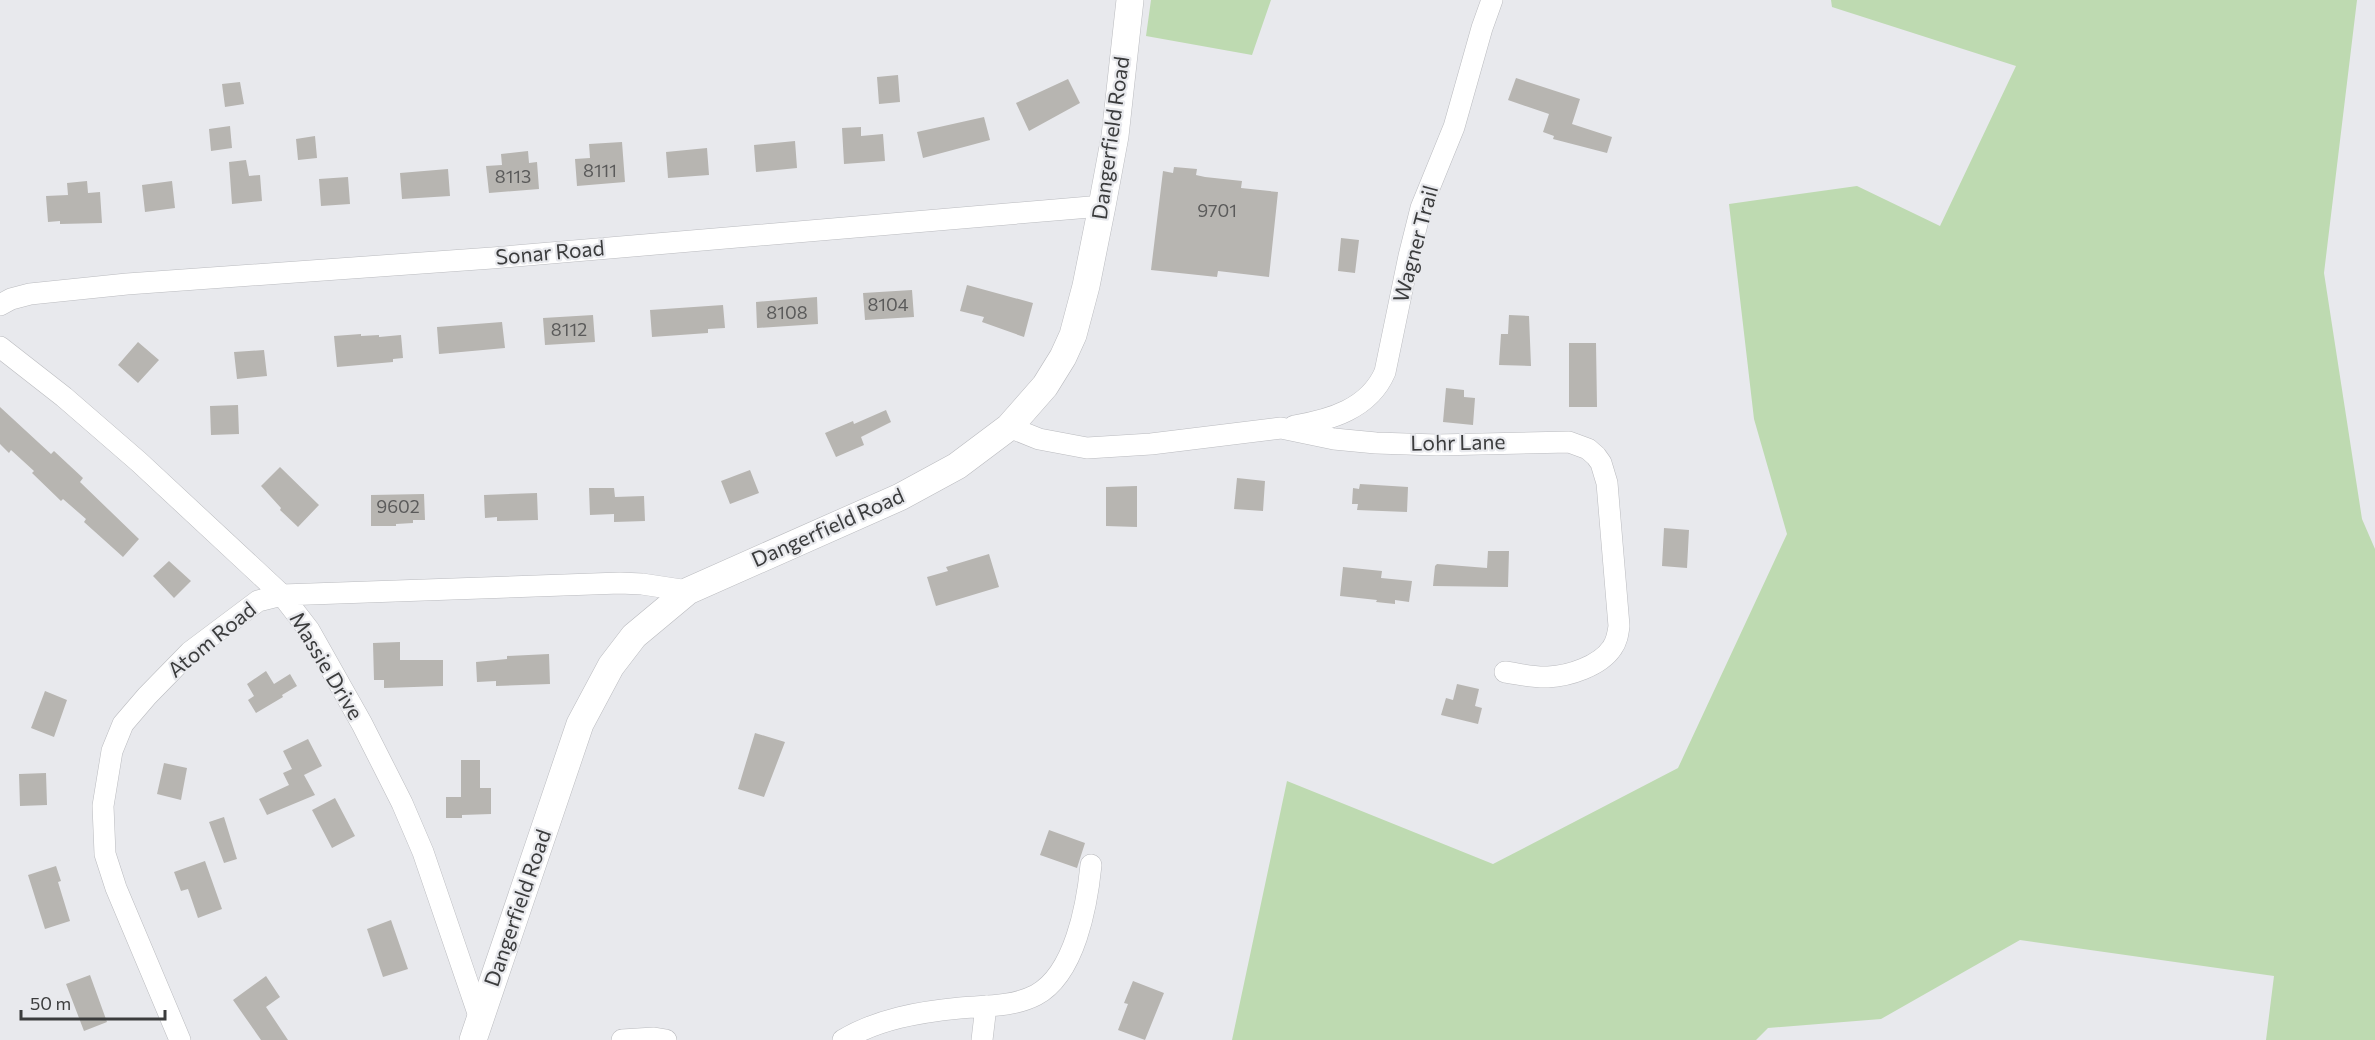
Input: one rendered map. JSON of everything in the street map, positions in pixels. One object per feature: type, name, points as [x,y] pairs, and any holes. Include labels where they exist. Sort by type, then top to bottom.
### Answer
[{"type":"street","name":"Dangerfield Road","points":[[477,1030],[580,724],[610,666],[634,636],[688,591],[908,493],[957,466],[1009,427],[1044,386],[1063,357],[1073,335],[1086,286],[1102,206],[1115,136],[1130,0]]},
{"type":"street","name":"Wagner Trail","points":[[1281,429],[1322,421],[1344,412],[1361,403],[1381,382],[1421,208],[1454,127],[1492,0]]},
{"type":"street","name":"Sonar Road","points":[[0,305],[11,299],[30,294],[127,284],[492,258],[1102,206]]},
{"type":"street","name":"Massie Drive","points":[[0,347],[64,397],[139,462],[282,595],[309,630],[402,803],[423,852],[477,1030]]},
{"type":"street","name":"Lohr Lane","points":[[1009,427],[1048,442],[1088,448],[1151,444],[1281,429],[1334,439],[1377,443],[1437,445],[1569,442],[1588,449],[1601,463],[1610,497],[1619,626],[1617,640],[1611,650],[1598,660],[1565,674],[1549,677],[1505,672]]},
{"type":"street","name":"Atom Road","points":[[180,1040],[116,888],[105,854],[103,806],[112,750],[123,724],[190,652],[258,601],[282,595],[620,583],[688,591]]},
{"type":"street","points":[[843,1040],[875,1023],[937,1010],[1004,1004],[1035,995],[1054,980],[1075,941],[1087,899],[1091,865]]},
{"type":"street","points":[[982,1040],[986,1006]]},
{"type":"street","points":[[621,1040],[654,1038],[666,1040]]},
{"type":"green space","points":[[1151,0],[1271,0],[1252,55],[1146,36]]},
{"type":"green space","points":[[1831,0],[2357,0],[2324,273],[2362,519],[2375,549],[2375,1040],[2266,1040],[2274,976],[2020,940],[1881,1019],[1768,1028],[1756,1040],[1232,1040],[1287,781],[1493,864],[1678,768],[1787,534],[1754,419],[1729,204],[1857,186],[1940,226],[2016,66],[1832,7]]},
{"type":"building","points":[[898,75],[900,102],[879,104],[877,77]]},
{"type":"building","points":[[1516,78],[1580,99],[1572,124],[1612,137],[1607,153],[1553,139],[1554,136],[1543,132],[1549,114],[1508,100]]},
{"type":"building","points":[[1068,79],[1080,103],[1029,131],[1016,103]]},
{"type":"building","points":[[240,82],[244,104],[225,107],[222,84]]},
{"type":"building","points":[[984,117],[990,140],[923,158],[917,132]]},
{"type":"building","points":[[230,126],[232,148],[211,151],[209,129]]},
{"type":"building","points":[[861,127],[861,136],[883,134],[885,161],[844,164],[842,128]]},
{"type":"building","points":[[315,136],[317,158],[298,160],[296,139]]},
{"type":"building","points":[[795,141],[797,168],[756,172],[754,145]]},
{"type":"building","points":[[622,142],[625,182],[577,186],[575,159],[590,158],[589,144]]},
{"type":"building","points":[[707,148],[709,175],[668,178],[666,152]]},
{"type":"building","points":[[528,151],[529,163],[537,162],[539,189],[489,193],[486,166],[502,165],[501,154]]},
{"type":"building","points":[[246,160],[249,176],[260,175],[262,201],[232,204],[229,162]]},
{"type":"building","points":[[1174,167],[1197,169],[1196,175],[1205,177],[1242,181],[1241,188],[1278,192],[1269,277],[1218,271],[1217,277],[1151,270],[1163,171],[1173,173]]},
{"type":"building","points":[[448,169],[450,196],[402,199],[400,173]]},
{"type":"building","points":[[348,177],[350,204],[321,206],[319,179]]},
{"type":"building","points":[[87,181],[88,193],[100,192],[102,223],[48,222],[46,196],[68,195],[67,183]]},
{"type":"building","points":[[172,181],[175,208],[145,212],[142,185]]},
{"type":"building","points":[[1341,238],[1359,240],[1355,273],[1338,271]]},
{"type":"building","points":[[967,285],[1033,303],[1024,337],[982,322],[984,317],[960,311]]},
{"type":"building","points":[[912,290],[914,317],[865,320],[863,293]]},
{"type":"building","points":[[817,297],[818,324],[757,328],[756,302]]},
{"type":"building","points":[[723,305],[725,328],[708,329],[708,333],[652,337],[650,310]]},
{"type":"building","points":[[593,315],[595,342],[545,345],[543,318]]},
{"type":"building","points":[[1509,315],[1529,316],[1531,366],[1499,365],[1501,334],[1508,334]]},
{"type":"building","points":[[502,322],[505,348],[439,354],[437,327]]},
{"type":"building","points":[[361,334],[361,336],[379,335],[379,337],[401,335],[403,358],[393,359],[393,362],[337,367],[334,336]]},
{"type":"building","points":[[138,342],[159,360],[138,383],[118,365]]},
{"type":"building","points":[[1569,343],[1596,343],[1597,407],[1569,407]]},
{"type":"building","points":[[264,350],[267,376],[237,379],[234,352]]},
{"type":"building","points":[[1446,388],[1464,390],[1464,397],[1475,398],[1473,425],[1443,422]]},
{"type":"building","points":[[238,405],[239,434],[211,435],[210,406]]},
{"type":"building","points":[[0,407],[51,454],[54,451],[83,478],[80,482],[139,539],[123,557],[84,522],[86,519],[63,499],[61,501],[32,473],[34,471],[11,450],[9,453],[0,444]]},
{"type":"building","points":[[886,410],[891,422],[861,437],[864,445],[836,457],[825,433],[853,421],[854,424]]},
{"type":"building","points":[[280,467],[319,505],[298,527],[280,510],[281,508],[261,486]]},
{"type":"building","points":[[750,470],[759,493],[730,504],[721,481]]},
{"type":"building","points":[[1237,478],[1265,481],[1263,511],[1234,509]]},
{"type":"building","points":[[1360,484],[1408,487],[1407,512],[1357,510],[1358,504],[1352,504],[1353,488],[1359,489]]},
{"type":"building","points":[[1137,486],[1137,527],[1106,526],[1106,487]]},
{"type":"building","points":[[589,488],[614,488],[615,497],[644,496],[645,521],[614,522],[614,514],[590,515]]},
{"type":"building","points":[[537,493],[538,520],[497,521],[497,517],[485,518],[484,495]]},
{"type":"building","points":[[424,494],[425,520],[413,520],[413,523],[396,524],[396,526],[371,526],[371,495]]},
{"type":"building","points":[[1664,528],[1689,530],[1687,568],[1662,566]]},
{"type":"building","points":[[1488,551],[1509,551],[1508,587],[1433,586],[1437,564],[1487,568]]},
{"type":"building","points":[[989,554],[999,587],[936,606],[927,577],[948,571],[946,567]]},
{"type":"building","points":[[169,561],[191,581],[174,598],[153,576]]},
{"type":"building","points":[[1343,567],[1382,571],[1381,578],[1412,581],[1409,602],[1395,600],[1395,604],[1340,596]]},
{"type":"building","points":[[400,642],[400,660],[443,660],[443,686],[384,688],[384,680],[374,680],[373,643]]},
{"type":"building","points":[[549,654],[550,684],[496,686],[496,681],[477,682],[476,662],[507,659],[507,656]]},
{"type":"building","points":[[266,671],[274,684],[290,674],[297,686],[256,713],[248,700],[254,696],[247,684]]},
{"type":"building","points":[[1457,684],[1479,689],[1475,706],[1482,708],[1478,724],[1441,715],[1446,698],[1453,700]]},
{"type":"building","points":[[45,691],[67,700],[54,737],[31,728]]},
{"type":"building","points":[[755,733],[785,742],[764,797],[738,789]]},
{"type":"building","points":[[308,739],[322,766],[304,775],[315,795],[267,815],[259,799],[289,785],[283,773],[292,769],[283,751]]},
{"type":"building","points":[[461,760],[480,760],[480,788],[491,788],[491,814],[446,818],[446,797],[461,797]]},
{"type":"building","points":[[164,763],[187,768],[181,800],[157,794]]},
{"type":"building","points":[[46,773],[47,805],[20,806],[19,774]]},
{"type":"building","points":[[335,798],[355,836],[332,848],[312,810]]},
{"type":"building","points":[[224,817],[237,859],[224,863],[209,822]]},
{"type":"building","points":[[1049,830],[1085,843],[1077,868],[1040,855]]},
{"type":"building","points":[[205,861],[222,909],[198,918],[188,889],[181,891],[174,872]]},
{"type":"building","points":[[56,866],[61,881],[58,882],[70,921],[45,929],[28,875]]},
{"type":"building","points":[[391,920],[408,969],[383,977],[367,929]]},
{"type":"building","points":[[90,975],[107,1022],[84,1031],[66,984]]},
{"type":"building","points":[[266,976],[280,997],[266,1007],[288,1040],[261,1040],[233,1000]]},
{"type":"building","points":[[1133,981],[1164,993],[1145,1040],[1118,1030],[1128,1004],[1124,1003]]}]
